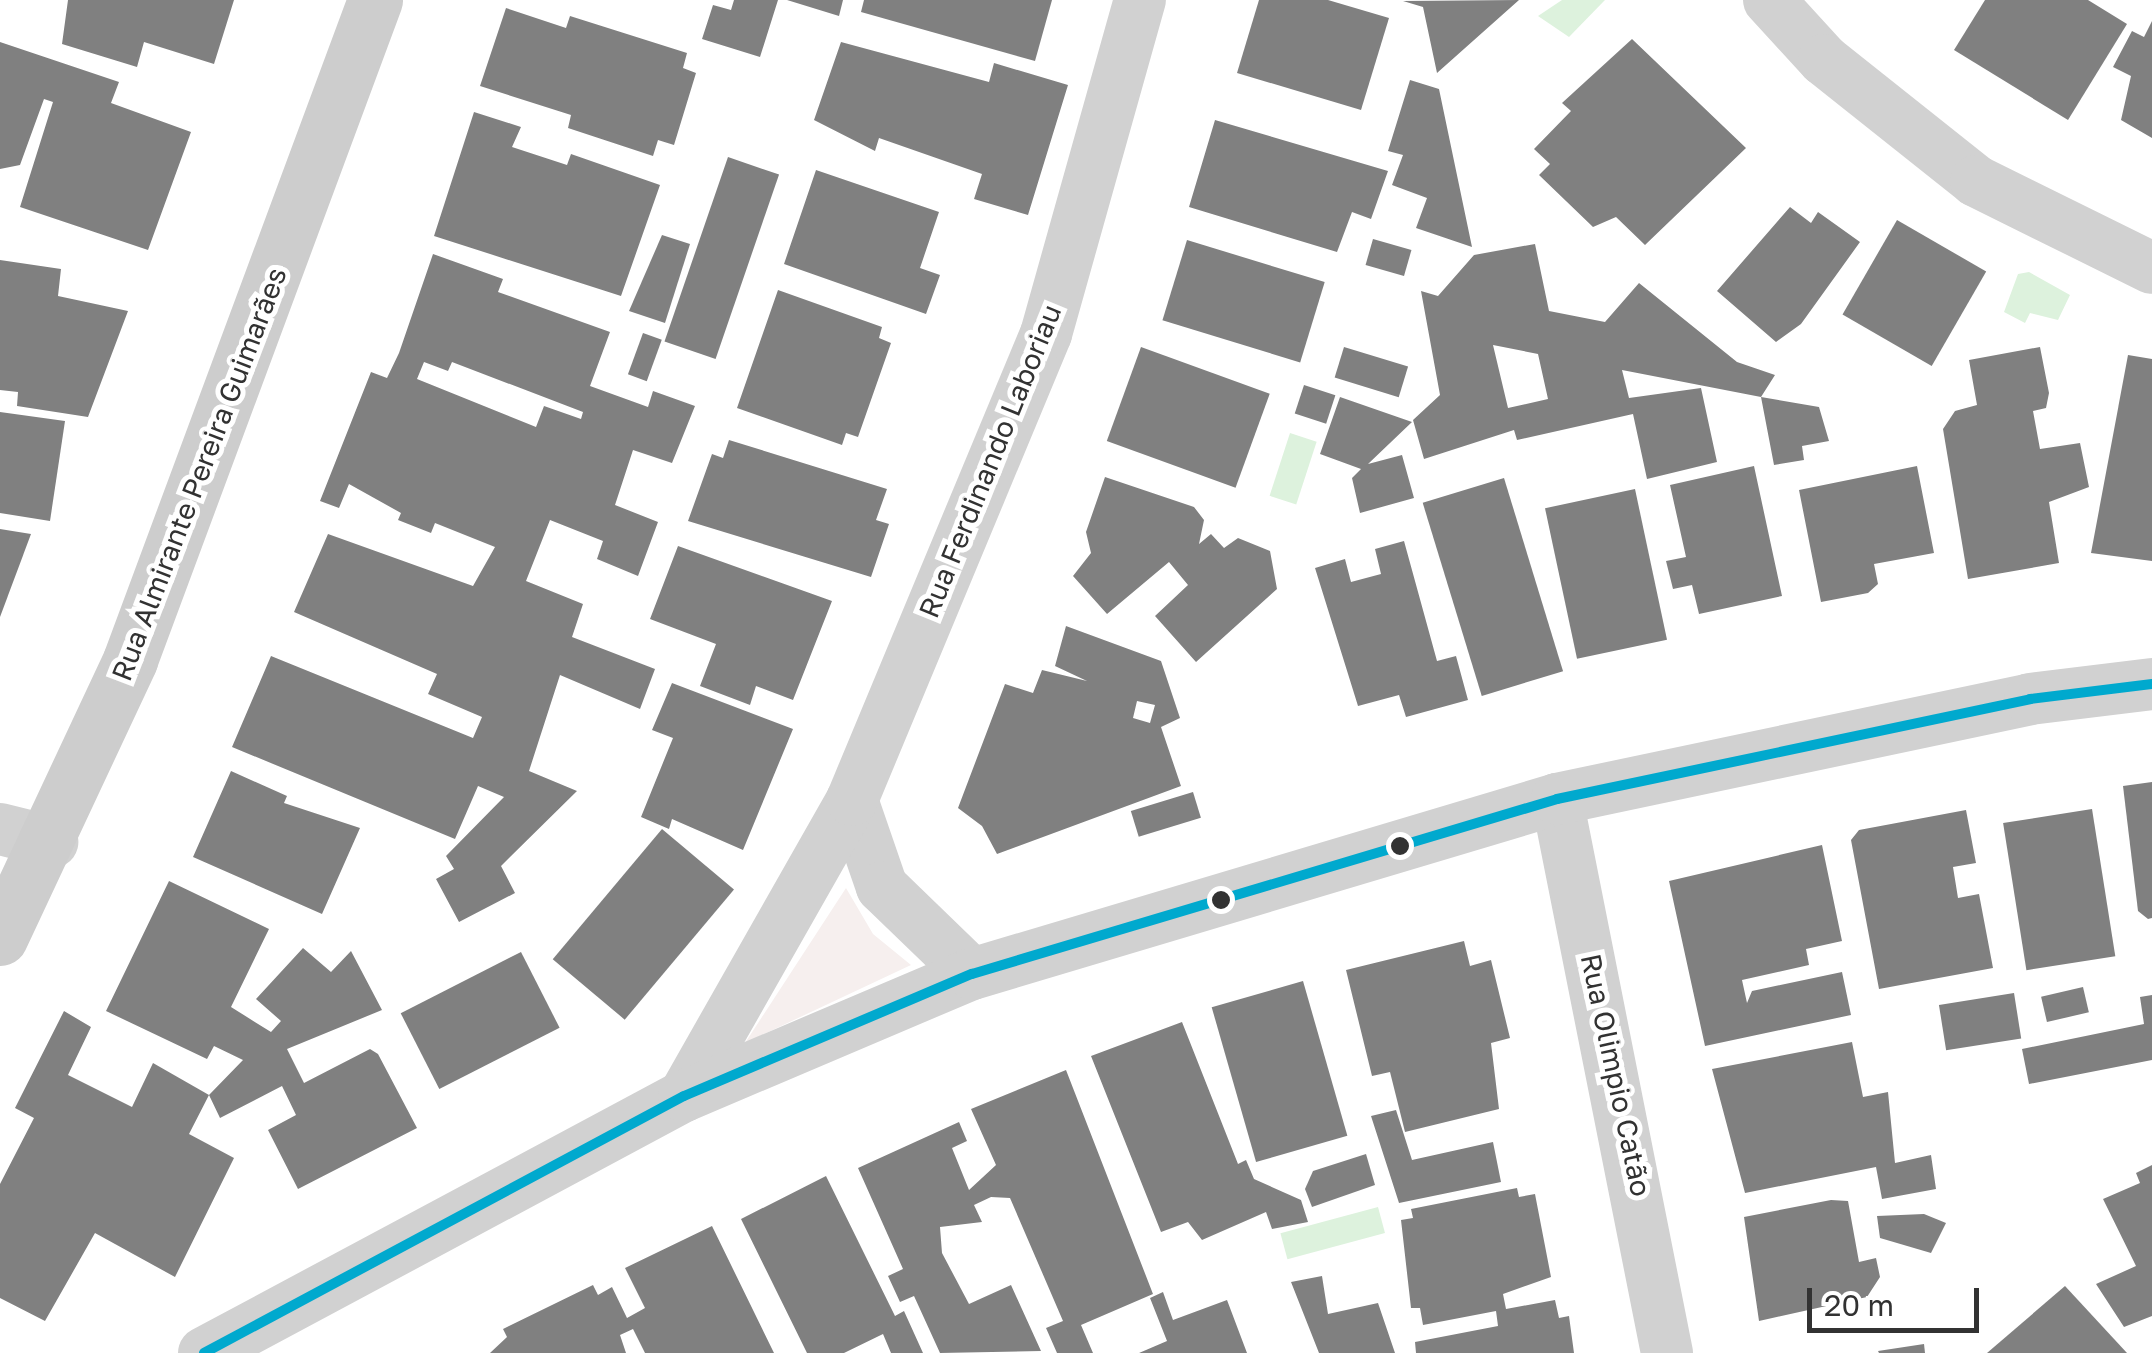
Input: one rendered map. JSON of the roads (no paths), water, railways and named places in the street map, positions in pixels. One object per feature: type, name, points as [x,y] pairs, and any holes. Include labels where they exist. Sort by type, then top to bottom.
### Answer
[{"type":"main road","name":"Rua Almirante Pereira Guimarães","points":[[0,938],[52,842],[130,660],[375,0]]},
{"type":"street","name":"Rua Ferdinando Laboriau","points":[[684,1096],[852,800],[1046,334],[1140,0]]},
{"type":"street","points":[[1769,0],[1824,60],[1976,181],[2152,268]]},
{"type":"street","points":[[204,1353],[684,1096],[972,974],[1557,799],[2030,700],[2152,684]]},
{"type":"street","name":"Rua Olimpio Catão","points":[[1557,799],[1667,1353]]},
{"type":"street","points":[[852,800],[882,887],[972,974]]},
{"type":"street","points":[[0,829],[52,842]]}]
